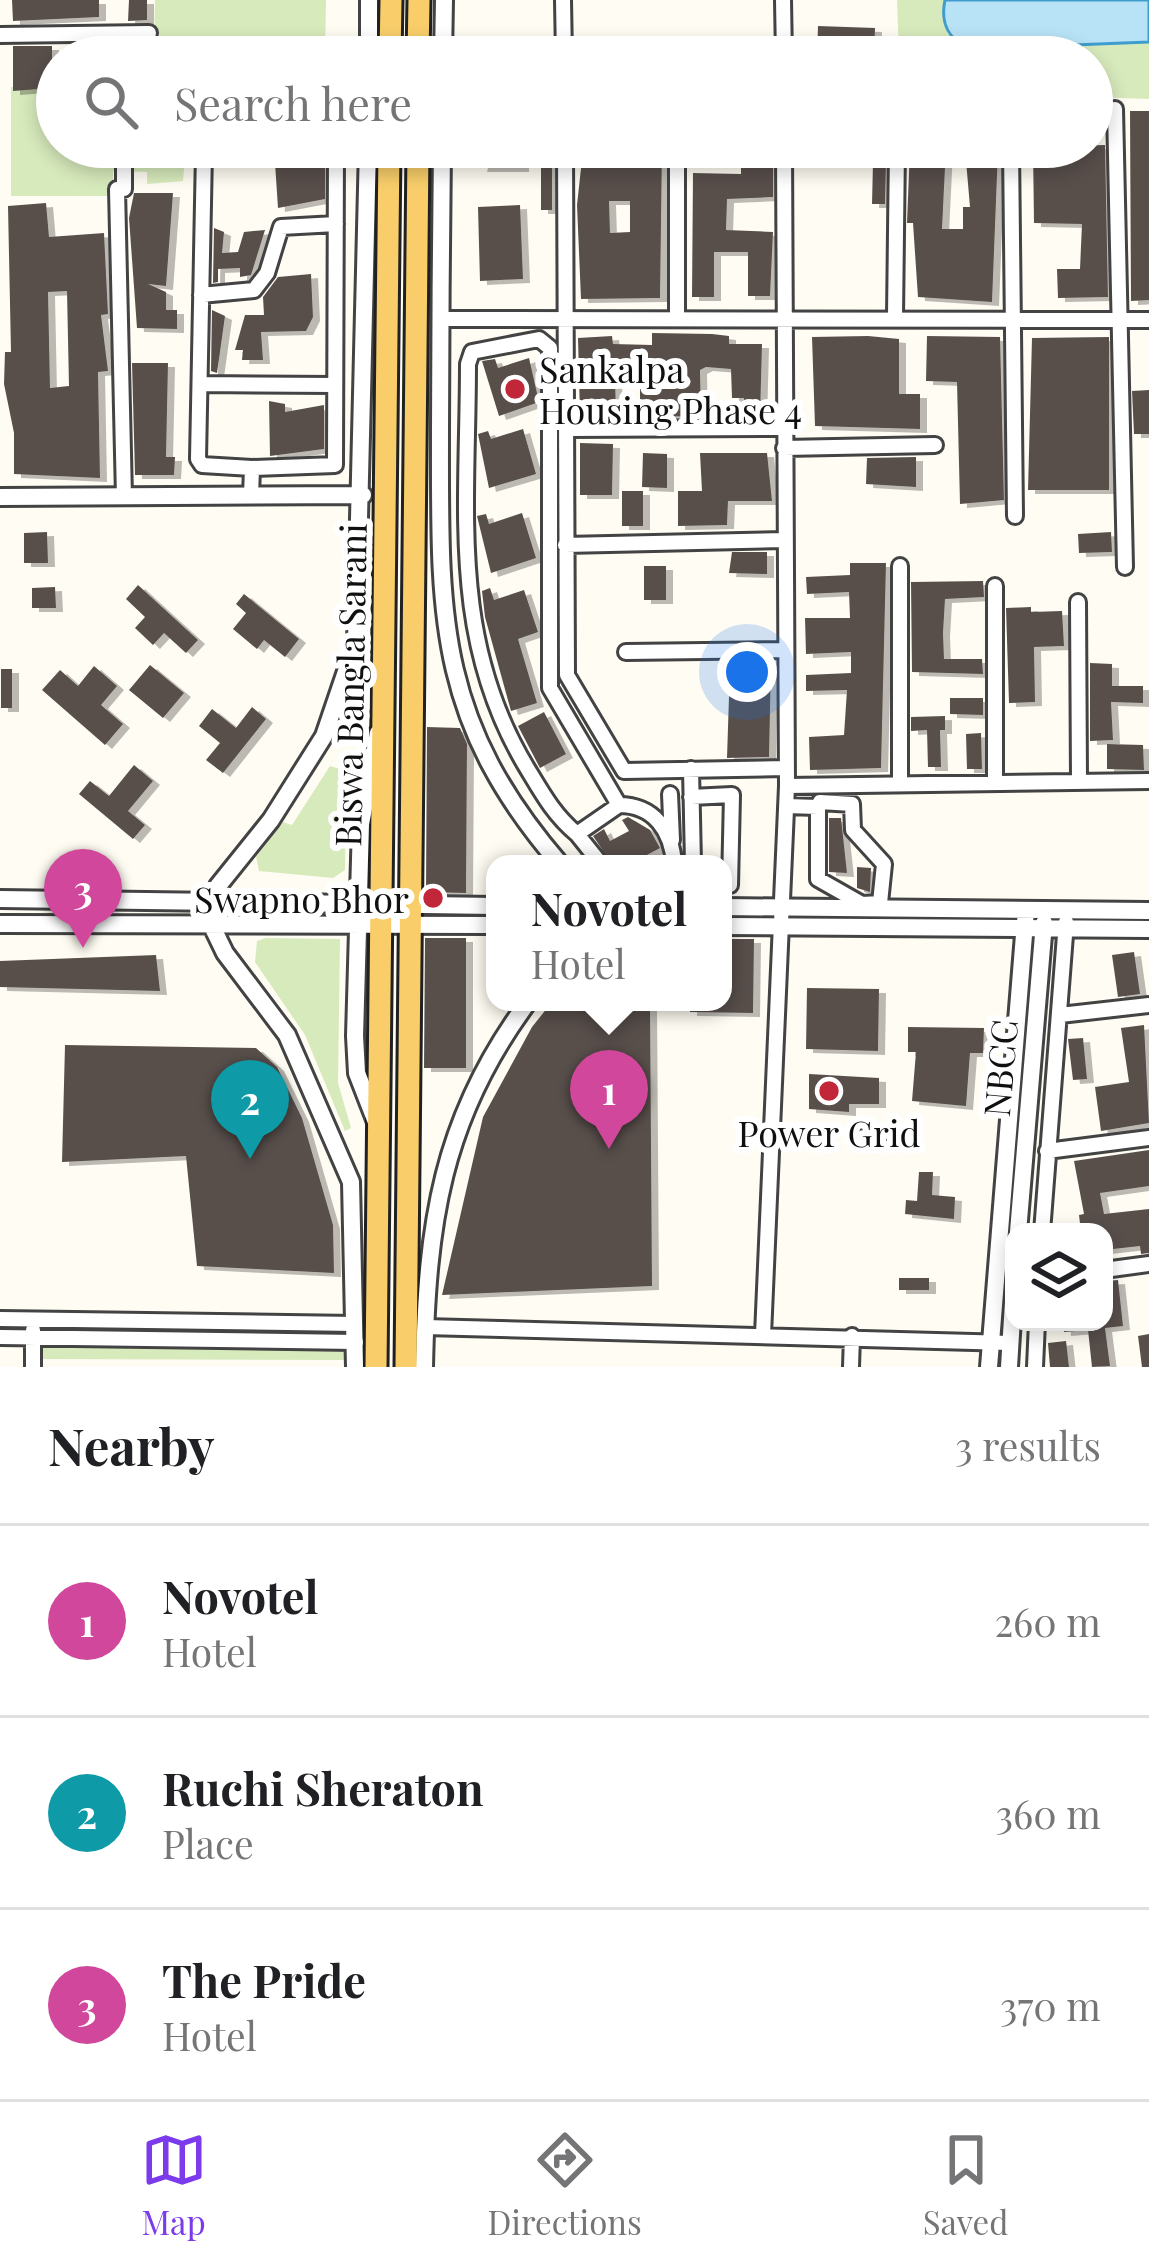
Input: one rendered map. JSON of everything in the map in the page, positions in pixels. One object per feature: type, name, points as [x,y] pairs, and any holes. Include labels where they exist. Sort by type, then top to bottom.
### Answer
[{"type":"main road","points":[[390,36],[391,0]]},
{"type":"main road","points":[[418,36],[419,0]]},
{"type":"main road","name":"Biswa Bangla Sarani","points":[[376,1367],[376,1123],[368,928],[382,716],[378,168]]},
{"type":"main road","name":"Biswa Bangla Sarani","points":[[406,1367],[418,168]]},
{"type":"street","points":[[368,36],[369,0]]},
{"type":"street","points":[[443,36],[444,0]]},
{"type":"street","points":[[563,0],[564,36]]},
{"type":"street","points":[[783,0],[784,36]]},
{"type":"street","points":[[0,34],[149,33]]},
{"type":"street","points":[[1115,109],[1125,567]]},
{"type":"street","points":[[124,168],[124,189],[117,189],[124,496]]},
{"type":"street","points":[[204,168],[199,463],[252,468],[335,465],[335,168]]},
{"type":"street","points":[[355,1367],[353,1189],[348,1172],[293,1046],[225,953],[211,924],[212,899],[296,784],[336,709],[359,625],[377,168]]},
{"type":"street","points":[[442,168],[440,591],[448,654],[490,768],[553,855]]},
{"type":"street","points":[[565,168],[569,686],[616,766],[624,771],[785,768]]},
{"type":"street","points":[[676,168],[676,316]]},
{"type":"street","points":[[763,1335],[787,785],[784,168]]},
{"type":"street","points":[[895,317],[897,168]]},
{"type":"street","points":[[1012,168],[1015,515]]},
{"type":"street","points":[[201,295],[254,290],[267,273],[274,235],[281,227],[335,224]]},
{"type":"street","points":[[539,318],[539,339]]},
{"type":"street","points":[[440,319],[1149,320]]},
{"type":"street","points":[[539,339],[550,348],[550,688],[619,805],[654,815],[672,840]]},
{"type":"street","points":[[539,339],[472,352],[468,364],[470,617],[497,718],[557,817],[594,855]]},
{"type":"street","points":[[200,385],[335,385]]},
{"type":"street","points":[[567,429],[784,428]]},
{"type":"street","points":[[784,448],[934,445]]},
{"type":"street","points":[[251,496],[252,468]]},
{"type":"street","points":[[0,497],[363,495]]},
{"type":"street","points":[[565,545],[785,540]]},
{"type":"street","points":[[899,566],[900,783]]},
{"type":"street","points":[[994,586],[994,781]]},
{"type":"street","points":[[1078,602],[1079,781]]},
{"type":"street","points":[[626,652],[784,650]]},
{"type":"street","points":[[691,769],[693,855]]},
{"type":"street","points":[[787,785],[1149,781]]},
{"type":"street","points":[[670,794],[673,855]]},
{"type":"street","points":[[691,797],[732,795],[731,855]]},
{"type":"street","points":[[820,802],[852,804],[853,830],[884,864],[880,903],[862,904],[818,879],[818,807],[820,802]]},
{"type":"street","points":[[577,834],[619,805]]},
{"type":"street","points":[[786,806],[818,807]]},
{"type":"street","points":[[0,899],[369,900],[412,916],[486,924]]},
{"type":"street","points":[[0,924],[368,928],[412,916],[486,907]]},
{"type":"street","name":"NBCC","points":[[1019,1223],[1035,910]]},
{"type":"street","points":[[1043,1223],[1066,911]]},
{"type":"street","points":[[781,918],[1149,911]]},
{"type":"street","points":[[732,914],[1035,930],[1149,929]]},
{"type":"street","points":[[989,1367],[1035,930]]},
{"type":"street","points":[[1060,1015],[1149,1005]]},
{"type":"street","points":[[424,1367],[433,1214],[449,1150],[477,1079],[522,1011]]},
{"type":"street","points":[[1047,1151],[1149,1138]]},
{"type":"street","points":[[1113,1269],[1149,1264]]},
{"type":"street","points":[[0,1319],[356,1334]]},
{"type":"street","points":[[33,1319],[33,1367]]},
{"type":"street","points":[[425,1327],[1010,1343]]},
{"type":"street","points":[[1009,1367],[1011,1331]]},
{"type":"street","points":[[1035,1367],[1036,1331]]},
{"type":"street","points":[[0,1336],[356,1334]]},
{"type":"street","points":[[851,1336],[851,1367]]},
{"type":"green space","points":[[155,0],[326,0],[325,36],[154,36]]},
{"type":"green space","points":[[897,0],[1149,0],[1149,99],[1113,98],[1113,36],[898,36]]},
{"type":"green space","points":[[11,87],[36,88],[36,168],[184,168],[183,181],[147,184],[147,172],[113,171],[113,196],[11,196]]},
{"type":"green space","points":[[330,766],[353,773],[346,797],[345,870],[333,878],[259,871],[256,857],[283,822],[292,825]]},
{"type":"green space","points":[[340,939],[338,1083],[351,1128],[345,1131],[305,1035],[255,962],[257,941]]},
{"type":"green space","points":[[42,1343],[345,1347],[346,1360],[41,1359]]},
{"type":"water","points":[[945,0],[1149,0],[1149,42],[1113,43],[1113,36],[953,36],[944,16]]},
{"type":"building","points":[[12,0],[99,0],[99,17],[13,21]]},
{"type":"building","points":[[129,0],[147,0],[147,20],[128,21]]},
{"type":"building","points":[[818,26],[875,28],[875,36],[818,36]]},
{"type":"building","points":[[13,46],[36,46],[36,89],[13,91]]},
{"type":"building","points":[[1130,111],[1149,111],[1149,300],[1131,301]]},
{"type":"building","points":[[275,168],[325,168],[325,199],[278,208]]},
{"type":"building","points":[[541,168],[552,168],[552,210],[541,210]]},
{"type":"building","points":[[581,168],[662,168],[660,298],[581,299],[577,205]],"holes":[[[609,201],[630,201],[630,232],[610,233]]]},
{"type":"building","points":[[741,168],[773,168],[773,197],[727,199],[726,230],[773,232],[770,296],[748,296],[748,252],[714,252],[714,297],[692,297],[693,173],[741,174]]},
{"type":"building","points":[[873,168],[886,168],[885,204],[872,204]]},
{"type":"building","points":[[909,168],[945,168],[942,229],[963,229],[963,207],[970,207],[967,168],[997,168],[992,302],[918,297],[913,223],[907,223]]},
{"type":"building","points":[[1033,168],[1105,168],[1108,297],[1058,298],[1057,269],[1080,269],[1082,224],[1034,223]]},
{"type":"building","points":[[134,193],[173,193],[166,286],[148,284],[166,292],[166,310],[177,310],[177,329],[137,328],[129,218]]},
{"type":"building","points":[[46,203],[49,237],[104,233],[108,314],[101,315],[108,371],[98,372],[100,478],[14,474],[14,433],[4,384],[5,352],[11,352],[8,206]],"holes":[[[67,291],[69,386],[50,388],[48,292]]]},
{"type":"building","points":[[520,205],[523,279],[480,281],[478,207]]},
{"type":"building","points":[[214,228],[224,232],[222,253],[238,252],[244,232],[265,230],[251,275],[240,277],[240,268],[218,269],[218,282],[213,283]]},
{"type":"building","points":[[311,274],[313,317],[306,331],[261,332],[263,360],[242,360],[243,350],[235,350],[245,315],[264,315],[263,297],[278,277]]},
{"type":"building","points":[[212,310],[225,316],[217,373],[211,371]]},
{"type":"building","points":[[652,333],[712,334],[729,336],[729,344],[762,344],[760,417],[745,417],[744,398],[732,398],[731,369],[706,367],[700,370],[701,416],[640,417],[640,389],[674,389],[674,366],[641,366],[641,378],[615,378],[616,414],[580,415],[578,338],[612,336],[613,344],[652,345]]},
{"type":"building","points":[[927,336],[1000,337],[1004,500],[960,504],[957,382],[926,381]]},
{"type":"building","points":[[812,337],[899,339],[899,394],[920,394],[920,429],[815,426]]},
{"type":"building","points":[[1109,337],[1109,490],[1028,490],[1032,338]]},
{"type":"building","name":"Sankalpa Housing Phase 4","points":[[529,358],[539,402],[499,416],[482,361],[495,359],[498,368]]},
{"type":"building","points":[[132,363],[168,363],[166,457],[175,457],[174,475],[135,475]]},
{"type":"building","points":[[1149,390],[1149,434],[1134,434],[1132,391]]},
{"type":"building","points":[[269,401],[285,404],[285,412],[324,405],[324,449],[270,456]]},
{"type":"building","points":[[523,429],[536,474],[489,488],[478,434],[488,431],[491,439]]},
{"type":"building","points":[[580,443],[613,444],[612,495],[580,495]]},
{"type":"building","points":[[643,453],[667,454],[667,488],[642,487]]},
{"type":"building","points":[[700,453],[767,453],[772,501],[728,501],[727,525],[678,526],[678,491],[702,491]]},
{"type":"building","points":[[916,457],[916,487],[866,484],[867,458]]},
{"type":"building","points":[[622,491],[643,491],[643,526],[622,526]]},
{"type":"building","points":[[522,513],[536,558],[491,573],[477,516],[486,514],[489,524]]},
{"type":"building","points":[[47,532],[48,563],[24,563],[24,533]]},
{"type":"building","points":[[1111,532],[1112,552],[1079,553],[1078,534]]},
{"type":"building","points":[[732,552],[767,552],[767,574],[729,573]]},
{"type":"building","points":[[850,563],[886,563],[881,768],[810,770],[809,737],[844,735],[847,690],[806,691],[806,675],[851,673],[851,652],[806,654],[805,618],[850,618],[849,592],[807,594],[806,577],[850,575]]},
{"type":"building","points":[[644,566],[666,566],[666,600],[644,600]]},
{"type":"building","points":[[983,581],[984,597],[945,599],[943,633],[944,659],[982,659],[983,674],[912,672],[911,582]]},
{"type":"building","points":[[138,585],[198,640],[186,653],[164,633],[153,645],[135,628],[145,617],[126,599]]},
{"type":"building","points":[[55,587],[56,608],[32,608],[32,588]]},
{"type":"building","points":[[490,588],[494,600],[524,590],[538,632],[518,639],[537,703],[511,711],[485,617],[482,591]]},
{"type":"building","points":[[244,594],[299,639],[285,657],[264,640],[257,649],[233,629],[246,613],[236,604]]},
{"type":"building","points":[[1031,607],[1031,612],[1062,611],[1064,646],[1034,647],[1035,702],[1009,703],[1006,608]]},
{"type":"building","points":[[1090,663],[1112,664],[1112,686],[1143,686],[1143,703],[1111,702],[1113,740],[1090,741]]},
{"type":"building","points":[[150,665],[184,693],[163,718],[129,690]]},
{"type":"building","points":[[771,665],[769,757],[727,758],[730,666]]},
{"type":"building","points":[[94,666],[117,686],[101,705],[123,724],[105,745],[42,690],[60,670],[78,686]]},
{"type":"building","points":[[1,669],[12,669],[12,708],[1,708]]},
{"type":"building","points":[[950,698],[983,698],[983,715],[950,714]]},
{"type":"building","points":[[252,707],[266,719],[223,773],[206,760],[220,743],[199,726],[212,709],[236,728]]},
{"type":"building","points":[[544,712],[566,754],[540,768],[518,726]]},
{"type":"building","points":[[945,716],[945,730],[940,730],[941,767],[928,767],[927,730],[911,731],[911,717]]},
{"type":"building","points":[[427,727],[460,728],[467,744],[466,893],[426,892]]},
{"type":"building","points":[[981,733],[982,769],[967,769],[966,734]]},
{"type":"building","points":[[1107,744],[1143,745],[1144,770],[1107,769]]},
{"type":"building","points":[[134,765],[153,781],[128,811],[145,825],[133,839],[79,794],[90,781],[109,796]]},
{"type":"building","points":[[628,817],[650,830],[660,848],[647,855],[606,855],[593,836],[604,829],[610,841],[629,831],[622,820]]},
{"type":"building","points":[[829,818],[841,818],[847,873],[829,872]]},
{"type":"building","points":[[857,867],[871,868],[870,892],[857,888]]},
{"type":"building","points":[[425,938],[466,938],[466,1068],[424,1068]]},
{"type":"building","points":[[732,939],[754,939],[753,1013],[690,1012],[732,1011]]},
{"type":"building","points":[[1134,952],[1140,994],[1118,997],[1112,955]]},
{"type":"building","points":[[156,955],[160,991],[0,987],[0,961]]},
{"type":"building","points":[[807,988],[879,989],[878,1051],[806,1049]]},
{"type":"building","points":[[545,1011],[650,1011],[652,1286],[442,1295],[483,1117]]},
{"type":"building","points":[[1144,1025],[1149,1123],[1101,1131],[1095,1087],[1129,1082],[1121,1028]]},
{"type":"building","points":[[908,1027],[984,1028],[983,1053],[970,1053],[966,1106],[912,1101],[916,1052],[908,1052]]},
{"type":"building","points":[[1083,1038],[1087,1079],[1073,1080],[1068,1039]]},
{"type":"building","points":[[65,1045],[256,1048],[277,1067],[302,1118],[333,1225],[334,1273],[197,1266],[186,1156],[62,1162]]},
{"type":"building","name":"Power Grid","points":[[809,1074],[879,1078],[879,1104],[849,1104],[849,1112],[809,1109]]},
{"type":"building","points":[[890,1124],[890,1142],[859,1142],[859,1125]]},
{"type":"building","points":[[1149,1150],[1149,1186],[1100,1193],[1104,1214],[1149,1209],[1149,1253],[1141,1254],[1140,1246],[1113,1249],[1113,1223],[1080,1223],[1079,1215],[1084,1214],[1074,1161]]},
{"type":"building","points":[[919,1172],[933,1172],[932,1195],[955,1197],[954,1219],[905,1214],[906,1200],[917,1201]]},
{"type":"building","points":[[899,1278],[929,1278],[929,1290],[899,1290]]},
{"type":"building","points":[[1113,1280],[1118,1280],[1123,1326],[1113,1327]]},
{"type":"building","points":[[1088,1331],[1105,1331],[1110,1366],[1092,1367]]},
{"type":"building","points":[[1149,1334],[1149,1367],[1142,1367],[1138,1336]]},
{"type":"building","points":[[1066,1341],[1069,1367],[1050,1367],[1048,1343]]},
{"type":"place","name":"Sankalpa Housing Phase 4","points":[[515,389]]},
{"type":"place","name":"Swapno Bhor","points":[[433,898]]},
{"type":"place","name":"The Pride","points":[[83,948]]},
{"type":"place","name":"Power Grid","points":[[829,1091]]},
{"type":"place","name":"Novotel","points":[[609,1149]]},
{"type":"place","name":"Ruchi Sheraton","points":[[250,1159]]}]
